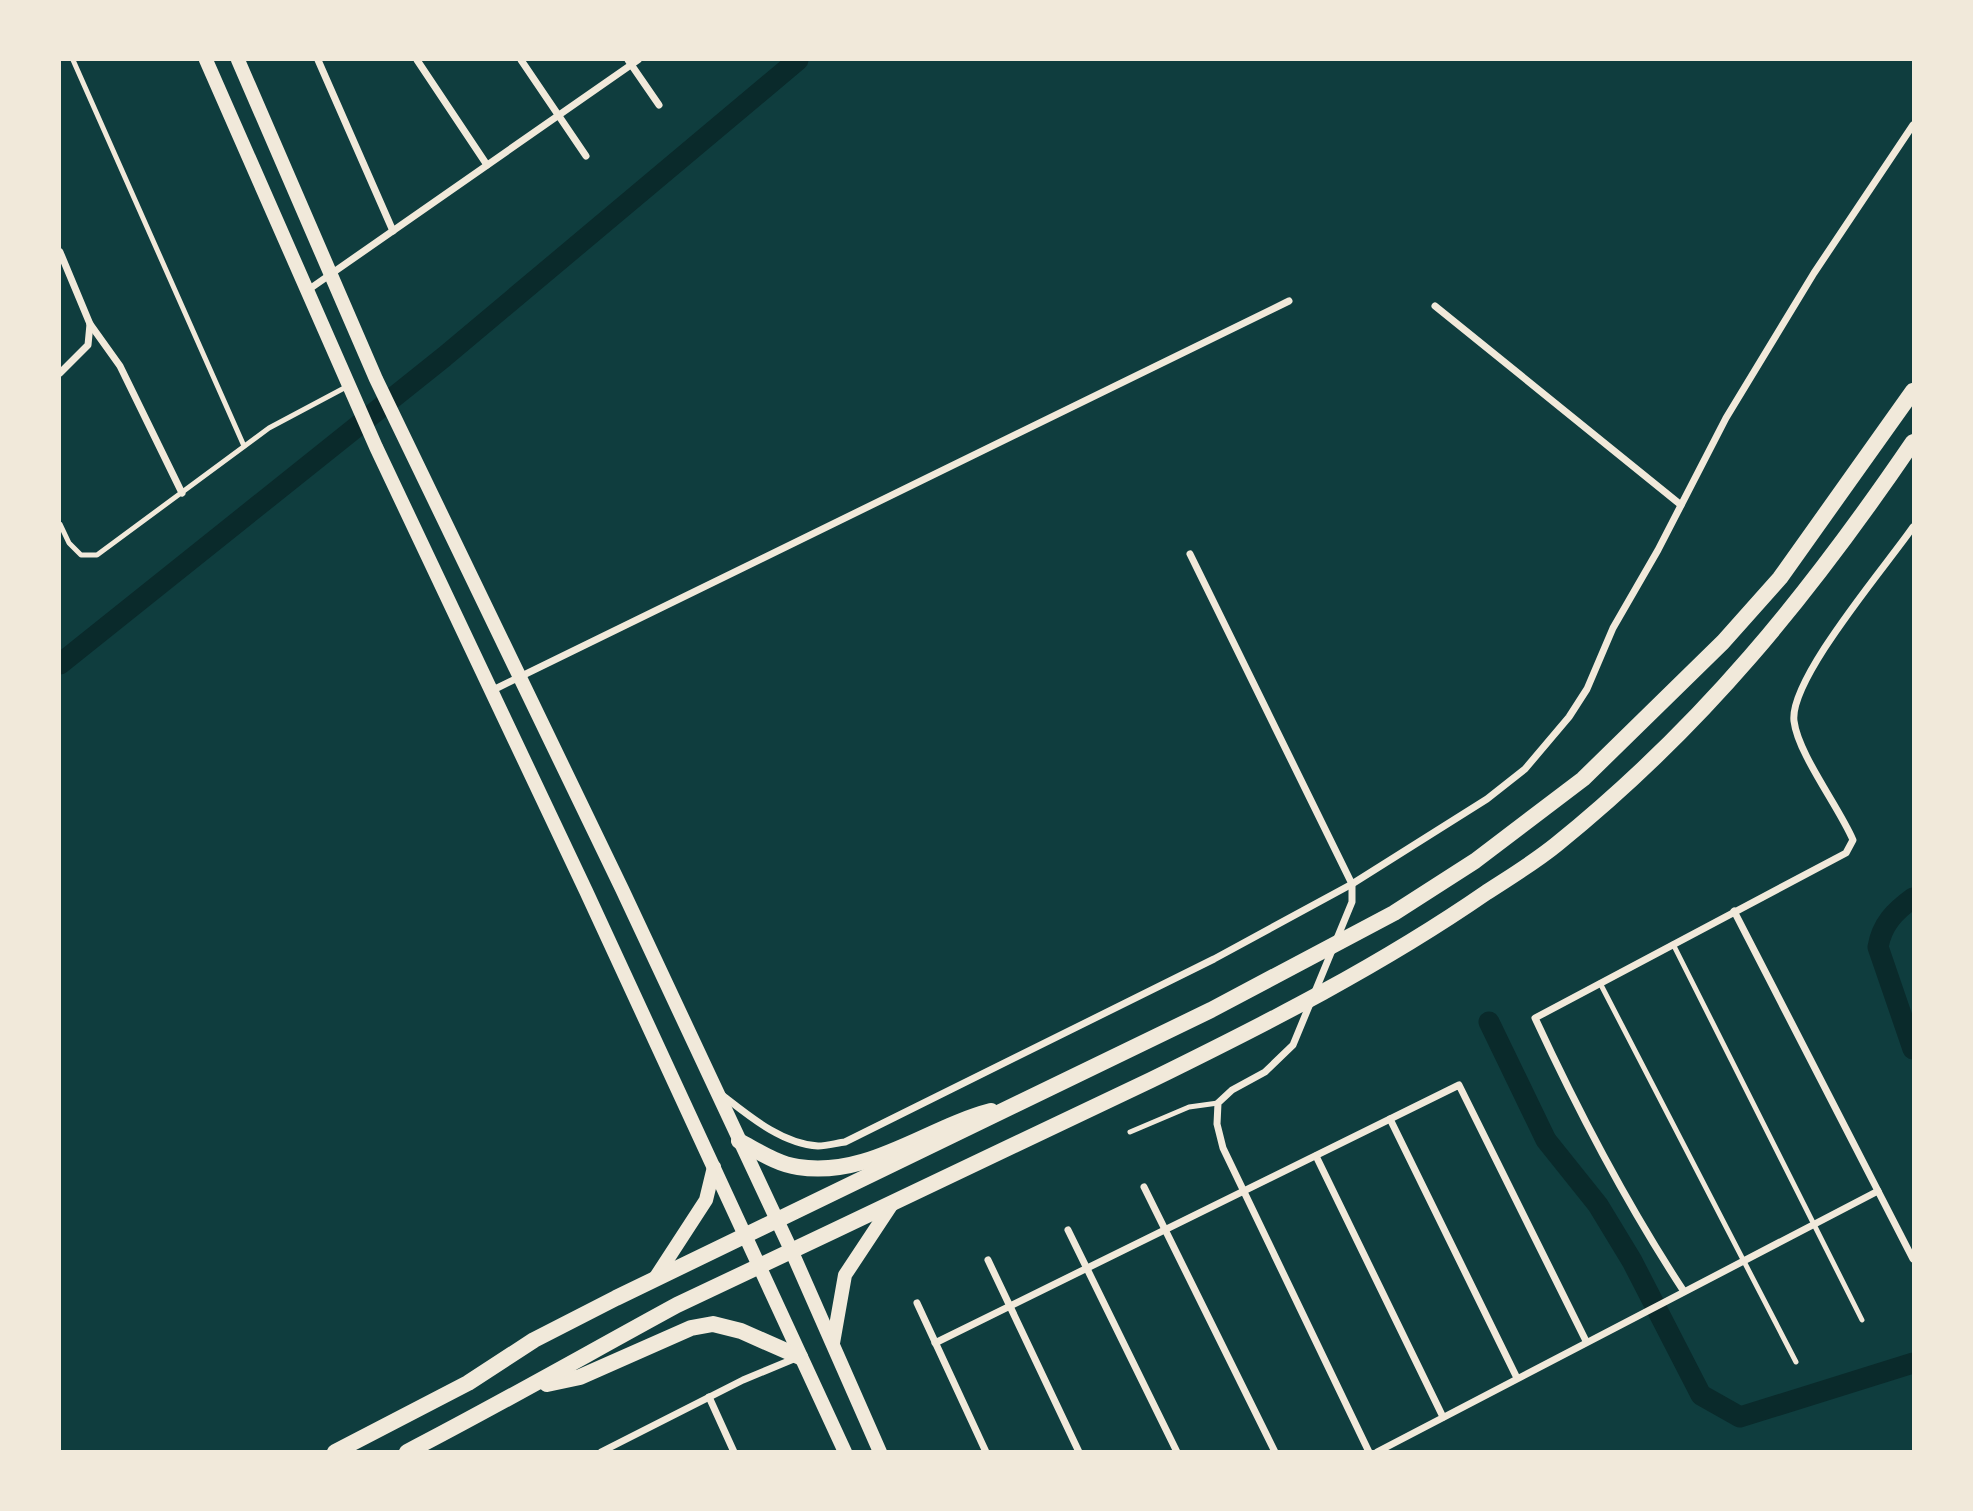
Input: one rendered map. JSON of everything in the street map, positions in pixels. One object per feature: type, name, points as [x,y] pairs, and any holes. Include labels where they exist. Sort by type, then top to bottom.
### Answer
[{"type":"main road","points":[[206,60],[376,447],[845,1451]]},
{"type":"main road","points":[[238,60],[376,379],[740,1140],[880,1451]]},
{"type":"main road","points":[[335,1451],[468,1383],[534,1340],[1212,1010],[1405,906],[1527,823],[1583,779],[1678,688],[1780,578],[1913,391]]},
{"type":"main road","points":[[407,1451],[535,1386],[582,1356],[677,1305],[892,1204],[1314,998],[1428,933],[1553,848],[1641,772],[1742,669],[1794,608],[1849,536],[1913,442]]},
{"type":"main road","points":[[740,1140],[772,1159],[796,1167],[838,1167],[859,1164],[895,1150],[960,1119],[1024,1103]]},
{"type":"main road","points":[[654,1280],[706,1200],[714,1167]]},
{"type":"main road","points":[[833,1344],[845,1275],[892,1204]]},
{"type":"main road","points":[[535,1386],[580,1377],[691,1328],[713,1324],[741,1331],[800,1357]]},
{"type":"street","points":[[318,60],[393,230]]},
{"type":"street","points":[[417,60],[487,165]]},
{"type":"street","points":[[521,60],[586,156]]},
{"type":"street","points":[[307,291],[632,61],[659,104]]},
{"type":"street","points":[[716,1090],[779,1135],[817,1146],[845,1142],[1189,971],[1352,884],[1475,807],[1525,769],[1569,717],[1587,689],[1613,628],[1726,418],[1807,284],[1913,125]]},
{"type":"street","points":[[60,252],[90,324],[120,366],[182,492]]},
{"type":"street","points":[[491,692],[1289,301]]},
{"type":"street","points":[[1434,306],[1681,505]]},
{"type":"street","points":[[60,373],[88,345],[90,324]]},
{"type":"street","points":[[1683,1290],[1633,1214],[1578,1113],[1535,1018],[1846,853],[1853,840],[1803,746],[1794,720],[1799,692],[1833,636],[1913,527]]},
{"type":"street","points":[[1189,554],[1352,884],[1352,902],[1293,1045],[1265,1072],[1232,1090],[1218,1103],[1217,1124],[1223,1148],[1369,1451]]},
{"type":"street","points":[[1734,911],[1913,1259]]},
{"type":"street","points":[[935,1343],[1459,1085],[1586,1341]]},
{"type":"street","points":[[1390,1119],[1517,1378]]},
{"type":"street","points":[[1316,1156],[1443,1417]]},
{"type":"street","points":[[1144,1186],[1275,1451]]},
{"type":"street","points":[[1377,1451],[1878,1191]]},
{"type":"street","points":[[1068,1230],[1177,1451]]},
{"type":"street","points":[[988,1260],[1079,1451]]},
{"type":"street","points":[[917,1303],[986,1451]]},
{"type":"street","points":[[601,1451],[709,1397],[800,1357]]},
{"type":"street","points":[[709,1397],[734,1451]]},
{"type":"lane","points":[[73,60],[244,446]]},
{"type":"lane","points":[[60,524],[69,543],[81,555],[97,555],[281,421],[348,386]]},
{"type":"lane","points":[[1673,944],[1862,1320]]},
{"type":"lane","points":[[1600,983],[1796,1362]]},
{"type":"lane","points":[[1130,1132],[1189,1107],[1218,1103]]},
{"type":"waterway","points":[[60,664],[444,357],[798,60]]},
{"type":"waterway","points":[[1913,898],[1890,919],[1878,947],[1913,1049]]},
{"type":"waterway","points":[[1489,1022],[1546,1140],[1598,1205],[1632,1261],[1701,1395],[1740,1417],[1913,1363]]}]
